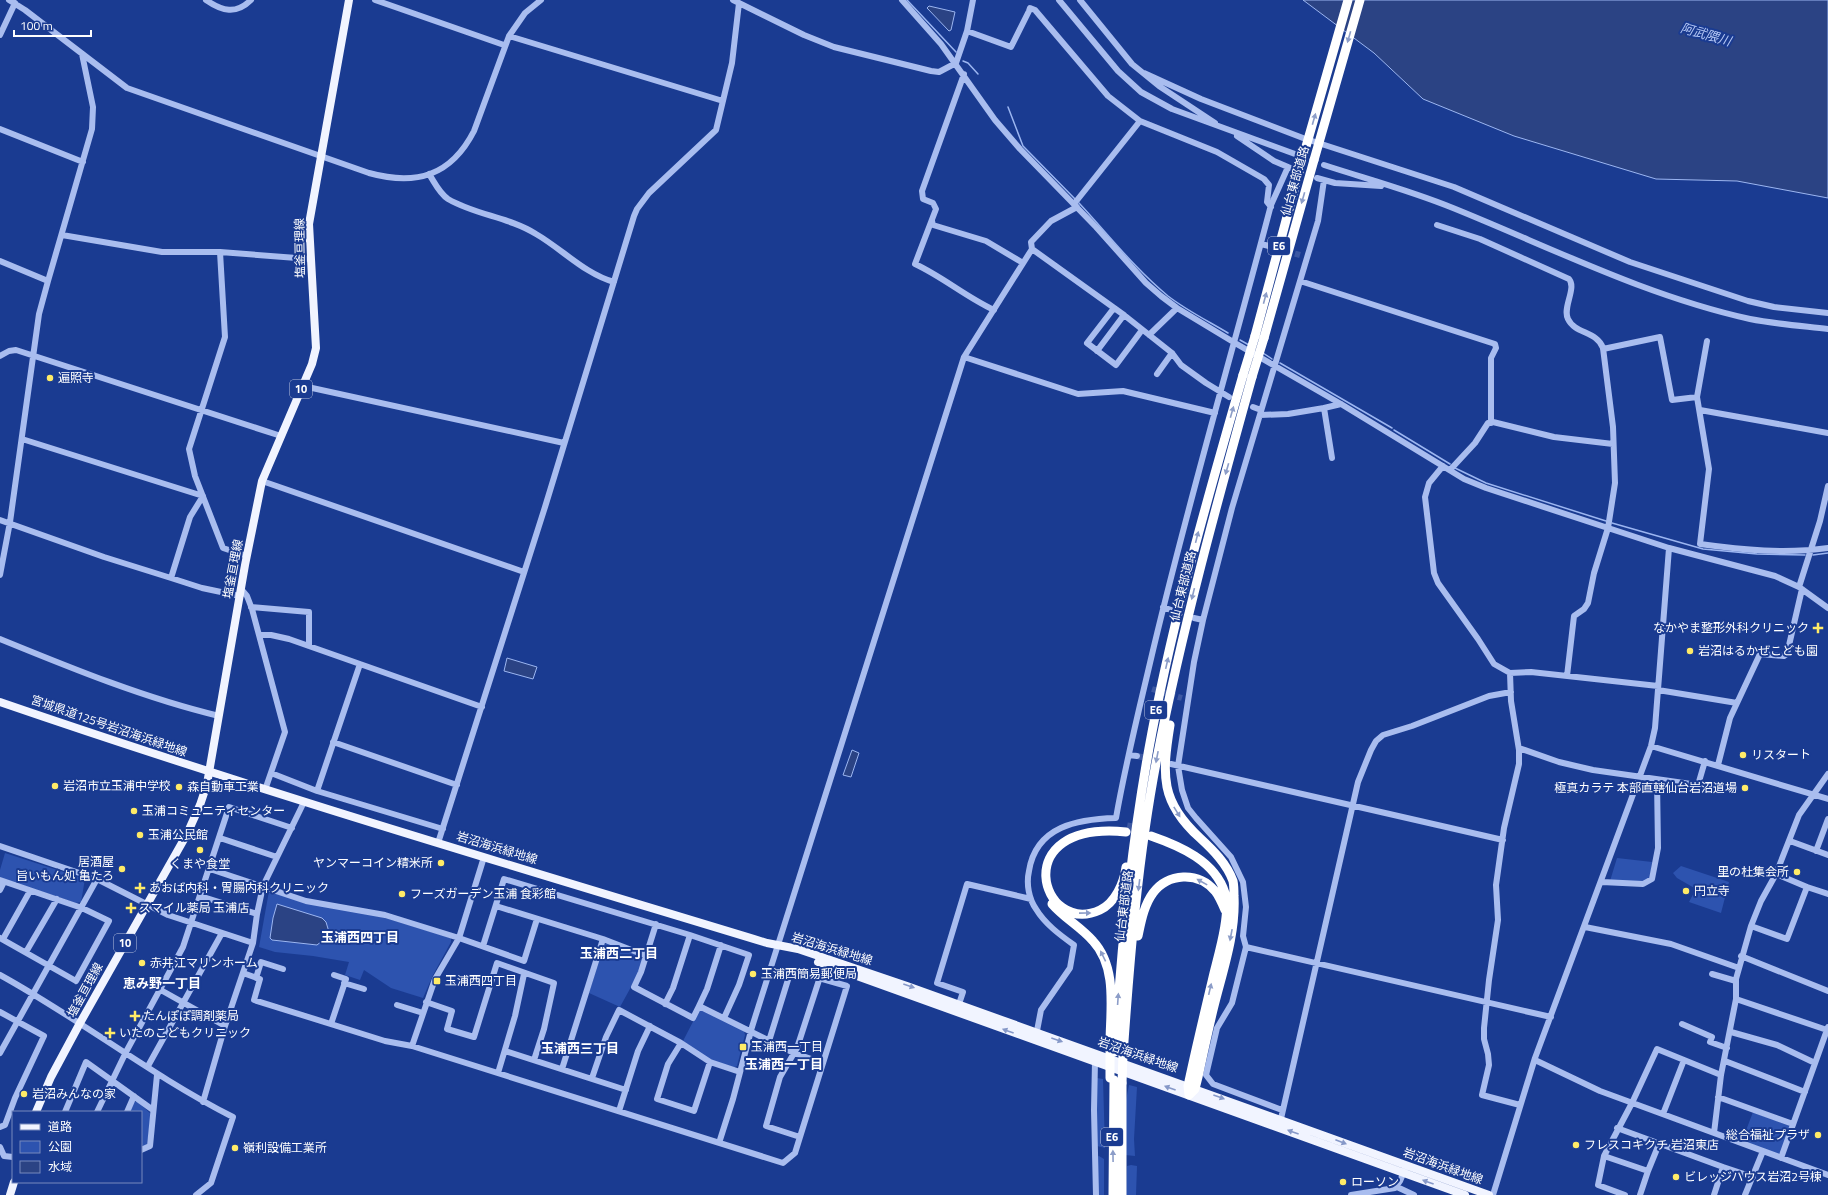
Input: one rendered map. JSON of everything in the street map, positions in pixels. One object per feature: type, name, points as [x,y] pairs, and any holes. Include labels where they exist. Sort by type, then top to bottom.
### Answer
[{"type":"highway","name":"仙台東部道路","points":[[1116,1052],[1131,950],[1148,814],[1162,732],[1190,609],[1252,377],[1259,337],[1299,155],[1348,0]]},
{"type":"highway","name":"仙台東部道路","points":[[1113,1195],[1112,1134],[1119,988],[1132,866],[1152,733],[1162,684],[1197,535],[1243,375],[1259,337],[1314,160],[1360,0]]},
{"type":"highway","points":[[1190,609],[1167,740],[1165,781],[1170,800],[1180,817],[1212,849],[1227,869],[1233,881],[1234,896],[1234,915],[1231,938],[1191,1090]]},
{"type":"highway","points":[[1116,1052],[1110,986],[1106,962],[1094,942],[1050,902],[1042,884],[1040,871],[1049,848],[1064,836],[1078,830],[1094,827],[1126,829],[1086,833],[1069,839],[1058,846],[1050,856],[1045,875],[1048,888],[1054,900],[1073,912],[1093,912],[1109,903],[1123,881],[1145,747],[1162,684]]},
{"type":"highway","points":[[1191,1090],[1224,929],[1226,894],[1219,880],[1210,868],[1183,849],[1151,834],[1184,844],[1204,857],[1220,872],[1234,896]]},
{"type":"highway","points":[[1116,1052],[1139,930],[1146,907],[1153,894],[1162,884],[1175,878],[1182,876],[1196,878],[1204,882],[1215,891],[1226,912]]},
{"type":"highway","name":"仙台東部道路","points":[[1115,1080],[1122,1195]]},
{"type":"main road","name":"塩釜亘理線","points":[[36,1111],[80,1023],[194,819],[210,773],[240,592],[262,481],[312,364],[316,348],[309,224],[349,0]]},
{"type":"main road","name":"宮城県道125号岩沼海浜緑地線","points":[[0,702],[210,773]]},
{"type":"main road","name":"岩沼海浜緑地線","points":[[210,773],[778,946],[1191,1090],[1405,1169],[1489,1195]]},
{"type":"main road","name":"岩沼海浜緑地線","points":[[778,946],[798,949],[959,1004],[1095,1061],[1191,1090]]},
{"type":"main road","name":"岩沼海浜緑地線","points":[[1405,1169],[1465,1195]]},
{"type":"main road","points":[[10,1195],[14,1183]]},
{"type":"street","points":[[206,0],[219,7],[238,10],[251,0]]},
{"type":"street","points":[[375,0],[504,45]]},
{"type":"street","points":[[0,35],[12,2],[127,88],[369,172],[390,178],[404,179],[430,174],[452,161],[468,143],[474,131],[508,36],[525,13],[541,0]]},
{"type":"street","points":[[902,0],[941,44],[996,120],[1020,149],[1076,206],[1146,283],[1177,308],[1341,404],[1464,479],[1486,488],[1669,548],[1775,576],[1800,588],[1828,608]]},
{"type":"street","points":[[438,843],[637,209],[649,193],[716,130],[732,63],[736,2],[804,35],[849,51],[939,72],[956,63],[967,31],[973,0]]},
{"type":"street","points":[[1060,0],[1118,71],[1142,92],[1172,109],[1299,155]]},
{"type":"street","points":[[1080,0],[1132,64],[1159,86],[1274,161],[1295,170]]},
{"type":"street","points":[[967,31],[1011,47],[1030,8],[1035,10],[1108,96],[1140,121],[1217,152],[1264,179],[1269,185],[1267,202],[1271,207]]},
{"type":"street","points":[[508,36],[723,101]]},
{"type":"street","points":[[0,575],[3,567],[10,522],[39,314],[92,129],[92,107],[82,54]]},
{"type":"street","points":[[1144,73],[1201,99],[1303,138],[1454,187],[1630,262],[1748,301],[1774,307],[1828,313]]},
{"type":"street","points":[[964,74],[922,191],[923,199],[933,203],[936,206],[932,221],[915,264],[931,272],[972,300],[994,310]]},
{"type":"street","points":[[719,1143],[740,1072],[750,1031],[964,357],[1032,249],[1031,242],[1051,221],[1076,206],[1140,121]]},
{"type":"street","points":[[0,129],[83,162]]},
{"type":"street","points":[[1324,165],[1454,208],[1582,264],[1680,300],[1751,319],[1828,329]]},
{"type":"street","points":[[1036,1037],[1041,1010],[1070,968],[1074,945],[1047,924],[1035,908],[1028,885],[1030,862],[1035,850],[1045,838],[1054,831],[1076,821],[1116,818],[1163,607],[1271,207],[1288,167]]},
{"type":"street","points":[[430,174],[440,191],[451,200],[524,227],[600,277],[614,282]]},
{"type":"street","points":[[1317,178],[1340,184],[1392,188]]},
{"type":"street","points":[[1282,1110],[1213,1084],[1206,1075],[1217,1028],[1232,1003],[1246,947],[1243,936],[1246,907],[1240,876],[1231,857],[1188,808],[1182,790],[1178,766],[1203,620],[1232,508],[1318,221],[1324,180]]},
{"type":"street","points":[[932,221],[933,225],[986,241],[1023,263]]},
{"type":"street","points":[[1437,225],[1480,239],[1570,279],[1572,285],[1566,316],[1570,323],[1575,327],[1595,336],[1601,341],[1613,427],[1615,483],[1608,528],[1594,573],[1588,603],[1584,609],[1574,616],[1567,676]]},
{"type":"street","points":[[62,235],[162,252],[220,252],[310,259]]},
{"type":"street","points":[[1261,244],[1269,246]]},
{"type":"street","points":[[1032,249],[1124,315],[1172,353],[1181,365],[1229,397]]},
{"type":"street","points":[[220,252],[225,337],[189,449],[195,476],[223,548],[247,556]]},
{"type":"street","points":[[1300,255],[1307,258]]},
{"type":"street","points":[[0,261],[48,281]]},
{"type":"street","points":[[1300,281],[1495,344],[1496,348],[1492,358],[1491,423]]},
{"type":"street","points":[[1114,308],[1087,343],[1116,365],[1142,330]]},
{"type":"street","points":[[1149,335],[1177,308]]},
{"type":"street","points":[[1098,351],[1124,315]]},
{"type":"street","points":[[1603,350],[1660,337],[1672,400],[1697,397]]},
{"type":"street","points":[[1707,341],[1697,397],[1709,469],[1700,544],[1743,550],[1794,552],[1828,548]]},
{"type":"street","points":[[0,356],[9,351],[16,350],[281,436]]},
{"type":"street","points":[[1157,374],[1172,353]]},
{"type":"street","points":[[964,357],[1078,394],[1123,391],[1215,413]]},
{"type":"street","points":[[303,386],[564,443]]},
{"type":"street","points":[[1252,407],[1261,412],[1274,416],[1341,404]]},
{"type":"street","points":[[1324,408],[1332,458]]},
{"type":"street","points":[[1700,410],[1828,434]]},
{"type":"street","points":[[1450,470],[1475,443],[1488,423],[1554,437],[1613,444]]},
{"type":"street","points":[[22,440],[203,496]]},
{"type":"street","points":[[1443,466],[1429,482],[1425,497],[1434,572],[1438,583],[1494,664],[1510,673],[1531,672],[1658,688],[1737,703]]},
{"type":"street","points":[[262,481],[524,572]]},
{"type":"street","points":[[1718,766],[1730,718],[1760,654],[1784,656],[1787,654],[1800,588],[1828,486]]},
{"type":"street","points":[[171,578],[190,517],[203,496]]},
{"type":"street","points":[[0,520],[10,522],[104,557],[202,588],[240,592],[247,596],[285,732],[265,790]]},
{"type":"street","points":[[1493,1195],[1535,1060],[1651,746],[1658,688],[1669,548]]},
{"type":"street","points":[[251,606],[309,612],[309,646]]},
{"type":"street","points":[[1163,607],[1171,610]]},
{"type":"street","points":[[1194,618],[1203,620]]},
{"type":"street","points":[[259,635],[271,635],[309,646],[482,706]]},
{"type":"street","points":[[0,639],[154,697],[219,716]]},
{"type":"street","points":[[317,791],[360,664]]},
{"type":"street","points":[[1510,673],[1511,701],[1519,748],[1519,764],[1503,840],[1496,885],[1498,920],[1489,980],[1484,1039],[1489,1065],[1482,1095],[1520,1105]]},
{"type":"street","points":[[1144,688],[1152,689]]},
{"type":"street","points":[[1280,1123],[1315,964],[1362,769],[1371,750],[1376,741],[1380,738],[1489,696],[1511,692]]},
{"type":"street","points":[[1182,698],[1189,699]]},
{"type":"street","points":[[333,742],[457,785]]},
{"type":"street","points":[[1651,746],[1828,799]]},
{"type":"street","points":[[1519,748],[1559,762],[1640,778],[1698,785],[1705,761]]},
{"type":"street","points":[[1129,755],[1137,756]]},
{"type":"street","points":[[1171,764],[1503,840]]},
{"type":"street","points":[[270,773],[317,791],[443,829]]},
{"type":"street","points":[[1714,1133],[1721,1075],[1731,1032],[1736,999],[1736,981],[1741,956],[1761,901],[1776,874],[1799,816],[1828,774]]},
{"type":"street","points":[[1602,882],[1643,884],[1652,879],[1658,848],[1658,780]]},
{"type":"street","points":[[203,1102],[225,1026],[253,943],[263,886],[304,802]]},
{"type":"street","points":[[97,1111],[126,1052],[183,947],[210,869],[229,807],[292,828]]},
{"type":"street","points":[[1816,851],[1828,819]]},
{"type":"street","points":[[220,838],[277,856]]},
{"type":"street","points":[[1790,841],[1828,856]]},
{"type":"street","points":[[0,846],[97,879],[147,905],[191,923],[253,943]]},
{"type":"street","points":[[412,1046],[422,1013],[435,979],[459,938],[484,857]]},
{"type":"street","points":[[210,869],[306,901],[385,915],[459,938],[524,961],[537,919]]},
{"type":"street","points":[[1776,874],[1828,894]]},
{"type":"street","points":[[0,1053],[33,993],[50,966],[97,879]]},
{"type":"street","points":[[483,946],[504,879],[656,924],[721,944],[749,955],[739,985],[724,1018]]},
{"type":"street","points":[[0,890],[2,881],[82,908],[109,922],[76,980],[1,938],[30,891]]},
{"type":"street","points":[[959,1004],[963,992],[938,983],[967,884],[1031,898]]},
{"type":"street","points":[[1751,926],[1787,939],[1807,887]]},
{"type":"street","points":[[200,896],[257,914]]},
{"type":"street","points":[[26,952],[57,899]]},
{"type":"street","points":[[496,906],[602,939],[647,956]]},
{"type":"street","points":[[656,924],[647,956],[634,987],[692,1018],[700,1006],[707,989],[721,944]]},
{"type":"street","points":[[1585,927],[1671,944],[1739,968]]},
{"type":"street","points":[[148,1066],[222,933]]},
{"type":"street","points":[[665,1004],[673,988],[690,935]]},
{"type":"street","points":[[562,1069],[602,939]]},
{"type":"street","points":[[1246,947],[1551,1017]]},
{"type":"street","points":[[1741,956],[1828,991]]},
{"type":"street","points":[[256,978],[261,962],[283,969]]},
{"type":"street","points":[[426,1002],[452,1011],[447,1029],[474,1037],[497,963],[524,974],[554,983],[544,1029],[534,1060]]},
{"type":"street","points":[[243,973],[260,979],[254,1000],[385,1041],[412,1046],[783,1163],[795,1153],[847,986],[820,977],[791,970],[769,1041]]},
{"type":"street","points":[[498,1073],[515,1016],[524,974]]},
{"type":"street","points":[[1712,974],[1736,981]]},
{"type":"street","points":[[0,975],[33,993],[148,1066],[158,1075],[203,1102],[233,1117],[211,1182],[196,1195]]},
{"type":"street","points":[[331,1024],[346,979],[334,975]]},
{"type":"street","points":[[800,1137],[766,1126],[780,1078],[794,1053],[820,977]]},
{"type":"street","points":[[344,983],[364,989]]},
{"type":"street","points":[[159,989],[183,1004],[225,1026]]},
{"type":"street","points":[[1736,999],[1827,1029],[1781,1158]]},
{"type":"street","points":[[397,1005],[422,1013]]},
{"type":"street","points":[[700,1006],[794,1053],[822,1063]]},
{"type":"street","points":[[592,1078],[606,1037],[620,1010],[681,1043],[710,1062],[740,1072]]},
{"type":"street","points":[[0,1012],[44,1036],[15,1098],[5,1125],[0,1127]]},
{"type":"street","points":[[1682,1024],[1712,1037],[1710,1042],[1727,1048]]},
{"type":"street","points":[[619,1111],[638,1051],[650,1026]]},
{"type":"street","points":[[1731,1032],[1777,1045],[1815,1063]]},
{"type":"street","points":[[681,1043],[668,1064],[657,1099],[694,1111],[710,1062]]},
{"type":"street","points":[[1625,1195],[1598,1185],[1604,1156],[1617,1128],[1632,1103],[1657,1049],[1721,1075]]},
{"type":"street","points":[[505,1051],[626,1090]]},
{"type":"street","points":[[1535,1060],[1573,1079],[1632,1103],[1828,1175]]},
{"type":"street","points":[[1663,1114],[1684,1060]]},
{"type":"street","points":[[1095,1061],[1094,1110],[1096,1195]]},
{"type":"street","points":[[1725,1061],[1804,1092]]},
{"type":"street","points":[[65,1111],[86,1062],[112,1079],[153,1110]]},
{"type":"street","points":[[142,1150],[150,1146],[158,1075]]},
{"type":"street","points":[[127,1111],[134,1096]]},
{"type":"street","points":[[1718,1097],[1793,1124]]},
{"type":"street","points":[[1617,1128],[1753,1177]]},
{"type":"street","points":[[1640,1195],[1659,1144]]},
{"type":"street","points":[[0,1147],[4,1156],[12,1157]]},
{"type":"street","points":[[1745,1195],[1763,1151]]},
{"type":"street","points":[[1604,1156],[1648,1171]]},
{"type":"street","points":[[1714,1195],[1723,1167]]},
{"type":"street","points":[[1352,1195],[1392,1190],[1397,1186],[1405,1169]]},
{"type":"street","points":[[1397,1186],[1414,1195]]},
{"type":"green space","points":[[5,853],[85,879],[81,902],[76,903],[0,878],[0,870]]},
{"type":"green space","points":[[1617,858],[1652,862],[1650,879],[1643,882],[1610,881]]},
{"type":"green space","points":[[1681,866],[1729,882],[1721,913],[1689,902],[1696,889],[1677,878],[1673,873]]},
{"type":"green space","points":[[269,891],[385,918],[451,938],[451,942],[433,975],[423,998],[391,988],[364,970],[360,980],[345,975],[349,962],[275,952],[259,947]]},
{"type":"green space","points":[[608,943],[641,957],[643,960],[637,976],[620,1007],[589,993],[604,945]]},
{"type":"green space","points":[[703,1009],[744,1030],[745,1035],[737,1066],[733,1068],[712,1062],[683,1041],[699,1010]]},
{"type":"green space","points":[[1097,1078],[1103,1079],[1105,1148],[1097,1146]]},
{"type":"green space","points":[[1129,1085],[1137,1087],[1134,1139],[1135,1156],[1125,1155],[1125,1105]]},
{"type":"green space","points":[[133,1102],[138,1102],[151,1114],[147,1145],[142,1147],[142,1111],[129,1111]]},
{"type":"green space","points":[[1753,1112],[1790,1126],[1780,1155],[1742,1141]]},
{"type":"green space","points":[[1099,1156],[1104,1159],[1104,1195],[1097,1195],[1096,1157]]},
{"type":"green space","points":[[1127,1166],[1137,1166],[1136,1195],[1126,1195]]},
{"type":"water","name":"阿武隈川","points":[[1303,0],[1828,0],[1828,198],[1737,181],[1656,179],[1514,136],[1423,99],[1374,53]]},
{"type":"water","points":[[929,6],[955,12],[951,30],[949,31],[927,8]]},
{"type":"water","points":[[507,658],[537,667],[533,679],[504,671]]},
{"type":"water","points":[[852,750],[859,753],[851,777],[843,775]]},
{"type":"water","points":[[277,904],[322,918],[326,922],[329,932],[327,937],[317,945],[272,940],[270,938]]},
{"type":"waterway","points":[[907,0],[956,52]]},
{"type":"waterway","points":[[963,61],[968,63],[978,74]]},
{"type":"waterway","points":[[1008,107],[1023,146],[1075,199]]},
{"type":"waterway","points":[[1079,203],[1133,263],[1156,286],[1182,306],[1228,333]]},
{"type":"waterway","points":[[1240,340],[1249,345]]},
{"type":"waterway","points":[[1263,353],[1272,359]]},
{"type":"waterway","points":[[1280,363],[1392,428]]},
{"type":"waterway","points":[[1394,430],[1450,464]]},
{"type":"waterway","points":[[1455,468],[1486,483],[1606,521]]},
{"type":"waterway","points":[[1612,523],[1703,549],[1757,554],[1805,555]]},
{"type":"waterway","points":[[1813,555],[1828,553]]},
{"type":"tunnel","points":[[1269,246],[1300,255]]},
{"type":"tunnel","points":[[1152,689],[1182,698]]},
{"type":"tunnel","points":[[1137,756],[1160,761]]},
{"type":"tunnel","points":[[1127,827],[1151,831]]},
{"type":"place","name":"遍照寺","points":[[50,378]]},
{"type":"place","name":"なかやま整形外科クリニック","points":[[1818,628]]},
{"type":"place","name":"岩沼はるかぜこども園","points":[[1690,651]]},
{"type":"place","name":"リスタート","points":[[1743,755]]},
{"type":"place","name":"岩沼市立玉浦中学校","points":[[55,786]]},
{"type":"place","name":"森自動車工業","points":[[179,787]]},
{"type":"place","name":"極真カラテ 本部直轄仙台岩沼道場","points":[[1745,788]]},
{"type":"place","name":"玉浦コミュニティセンター","points":[[134,811]]},
{"type":"place","name":"玉浦公民館","points":[[140,835]]},
{"type":"place","name":"くまや食堂","points":[[200,850]]},
{"type":"place","name":"ヤンマーコイン精米所","points":[[441,863]]},
{"type":"place","name":"居酒屋 旨いもん処 亀たろ","points":[[122,869]]},
{"type":"place","name":"里の杜集会所","points":[[1797,872]]},
{"type":"place","name":"あおば内科・胃腸内科クリニック","points":[[140,888]]},
{"type":"place","name":"円立寺","points":[[1686,891]]},
{"type":"place","name":"フーズガーデン玉浦 食彩館","points":[[402,894]]},
{"type":"place","name":"スマイル薬局 玉浦店","points":[[131,908]]},
{"type":"place","name":"赤井江マリンホーム","points":[[142,963]]},
{"type":"place","name":"玉浦西簡易郵便局","points":[[753,974]]},
{"type":"place","name":"玉浦西四丁目","points":[[437,981]]},
{"type":"place","name":"たんぽぽ調剤薬局","points":[[135,1016]]},
{"type":"place","name":"いたのこどもクリニック","points":[[110,1033]]},
{"type":"place","name":"玉浦西一丁目","points":[[743,1047]]},
{"type":"place","name":"岩沼みんなの家","points":[[24,1094]]},
{"type":"place","name":"総合福祉プラザ","points":[[1818,1135]]},
{"type":"place","name":"フレスコキクチ 岩沼東店","points":[[1576,1145]]},
{"type":"place","name":"嶺利設備工業所","points":[[235,1148]]},
{"type":"place","name":"ビレッジハウス岩沼2号棟","points":[[1676,1177]]},
{"type":"place","name":"ローソン","points":[[1343,1182]]},
{"type":"district","name":"玉浦西四丁目","points":[[360,937]]},
{"type":"district","name":"玉浦西二丁目","points":[[619,953]]},
{"type":"district","name":"恵み野一丁目","points":[[162,983]]},
{"type":"district","name":"玉浦西三丁目","points":[[580,1048]]},
{"type":"district","name":"玉浦西一丁目","points":[[784,1064]]}]
